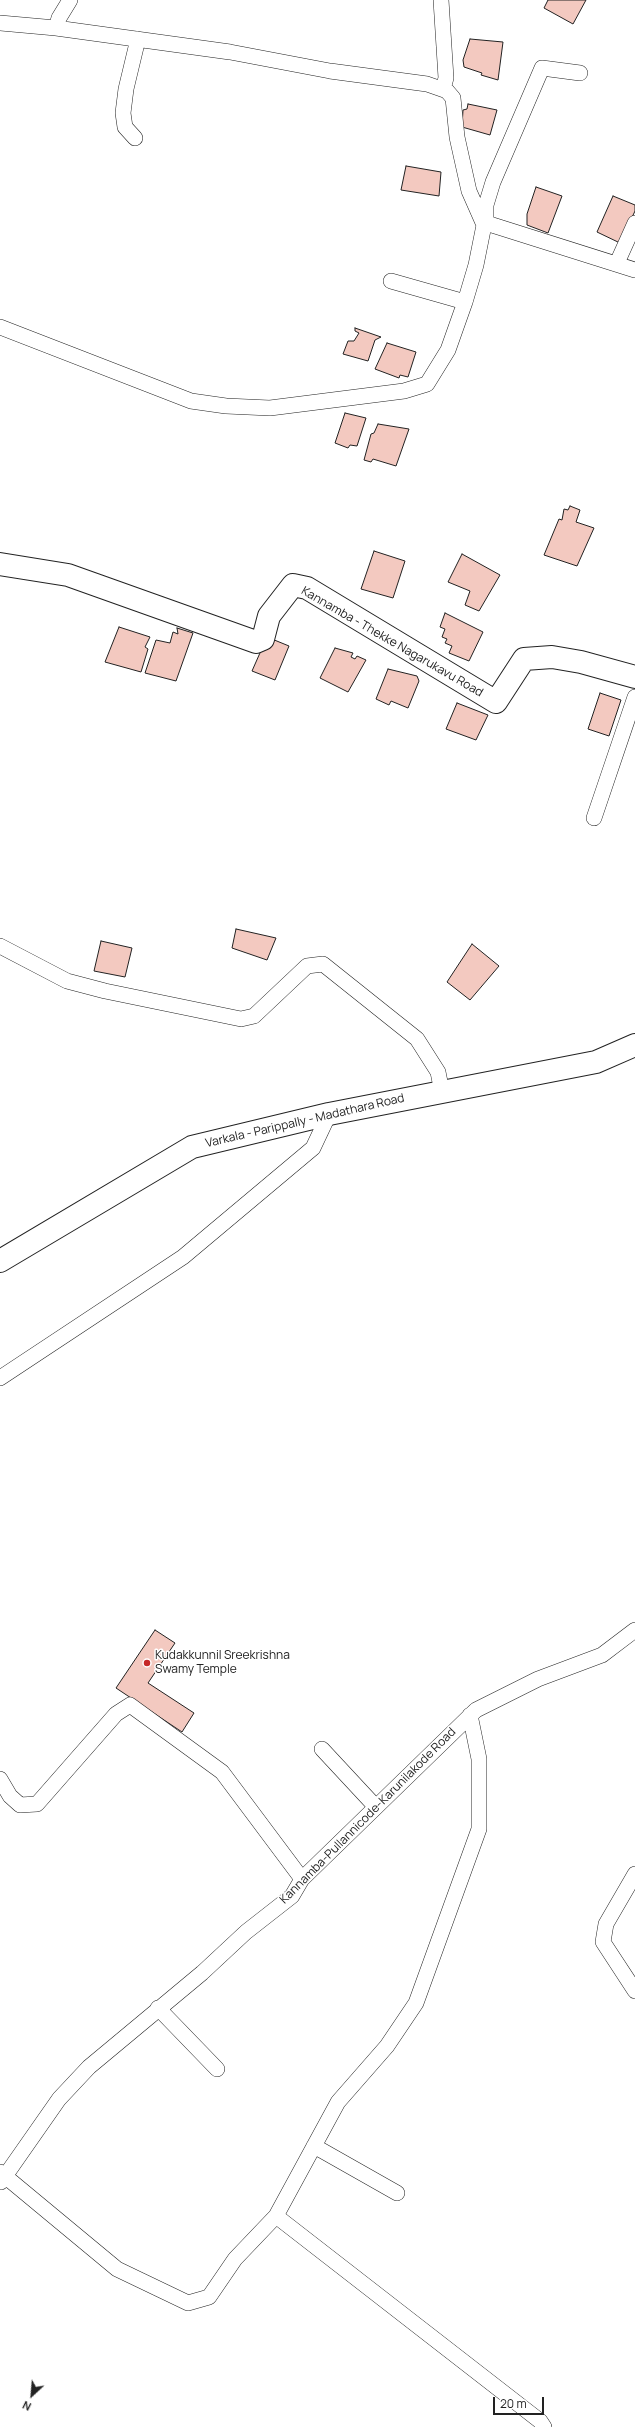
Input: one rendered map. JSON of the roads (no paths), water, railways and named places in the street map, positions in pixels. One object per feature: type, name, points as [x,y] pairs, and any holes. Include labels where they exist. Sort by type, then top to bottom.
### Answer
[{"type":"main road","name":"Kannamba - Thekke Nagarukavu Road","points":[[0,564],[68,575],[256,642],[263,639],[269,616],[293,585],[307,588],[496,702],[524,659],[552,657],[573,660],[635,677]]},
{"type":"main road","name":"Varkala - Parippally - Madathara Road","points":[[0,1261],[192,1147],[329,1114],[596,1062],[635,1045]]},
{"type":"street","points":[[56,28],[59,18],[70,0]]},
{"type":"street","points":[[441,0],[446,78],[443,89]]},
{"type":"street","points":[[0,23],[56,28],[230,52],[330,71],[427,84],[443,89],[447,91],[452,98],[457,137],[469,191],[485,224],[617,263],[635,270]]},
{"type":"street","points":[[135,138],[125,127],[123,112],[126,89],[138,40]]},
{"type":"street","points":[[0,327],[191,401],[270,408],[404,391],[427,384],[448,350],[476,265],[485,224],[486,206],[492,182],[542,68],[580,73]]},
{"type":"street","points":[[617,263],[635,223]]},
{"type":"street","points":[[391,281],[465,302]]},
{"type":"street","points":[[594,818],[635,697]]},
{"type":"street","points":[[0,946],[67,981],[241,1019],[254,1016],[307,966],[323,964],[418,1039],[438,1072],[442,1092]]},
{"type":"street","points":[[0,1378],[183,1257],[313,1148],[329,1114]]},
{"type":"street","name":"Kannamba-Pullannicode-Karunilakode Road","points":[[2,2177],[59,2099],[89,2067],[292,1896],[302,1879],[375,1806],[470,1715],[476,1710],[538,1679],[602,1655],[635,1630]]},
{"type":"street","points":[[0,1778],[10,1796],[20,1805],[38,1804],[116,1714],[130,1705],[222,1772],[302,1879]]},
{"type":"street","points":[[2,2177],[117,2269],[188,2302],[209,2297],[235,2259],[276,2216],[338,2102],[387,2046],[416,2003],[438,1946],[479,1829],[479,1759],[470,1715]]},
{"type":"street","points":[[322,1748],[375,1806]]},
{"type":"street","points":[[634,1878],[620,1904],[606,1924],[603,1942],[635,1991]]},
{"type":"street","points":[[158,2008],[217,2069]]},
{"type":"street","points":[[314,2146],[397,2193]]},
{"type":"street","points":[[276,2216],[540,2421],[544,2427]]},
{"type":"place","name":"Kudakkunnil Sreekrishna Swamy Temple","points":[[147,1663]]}]
